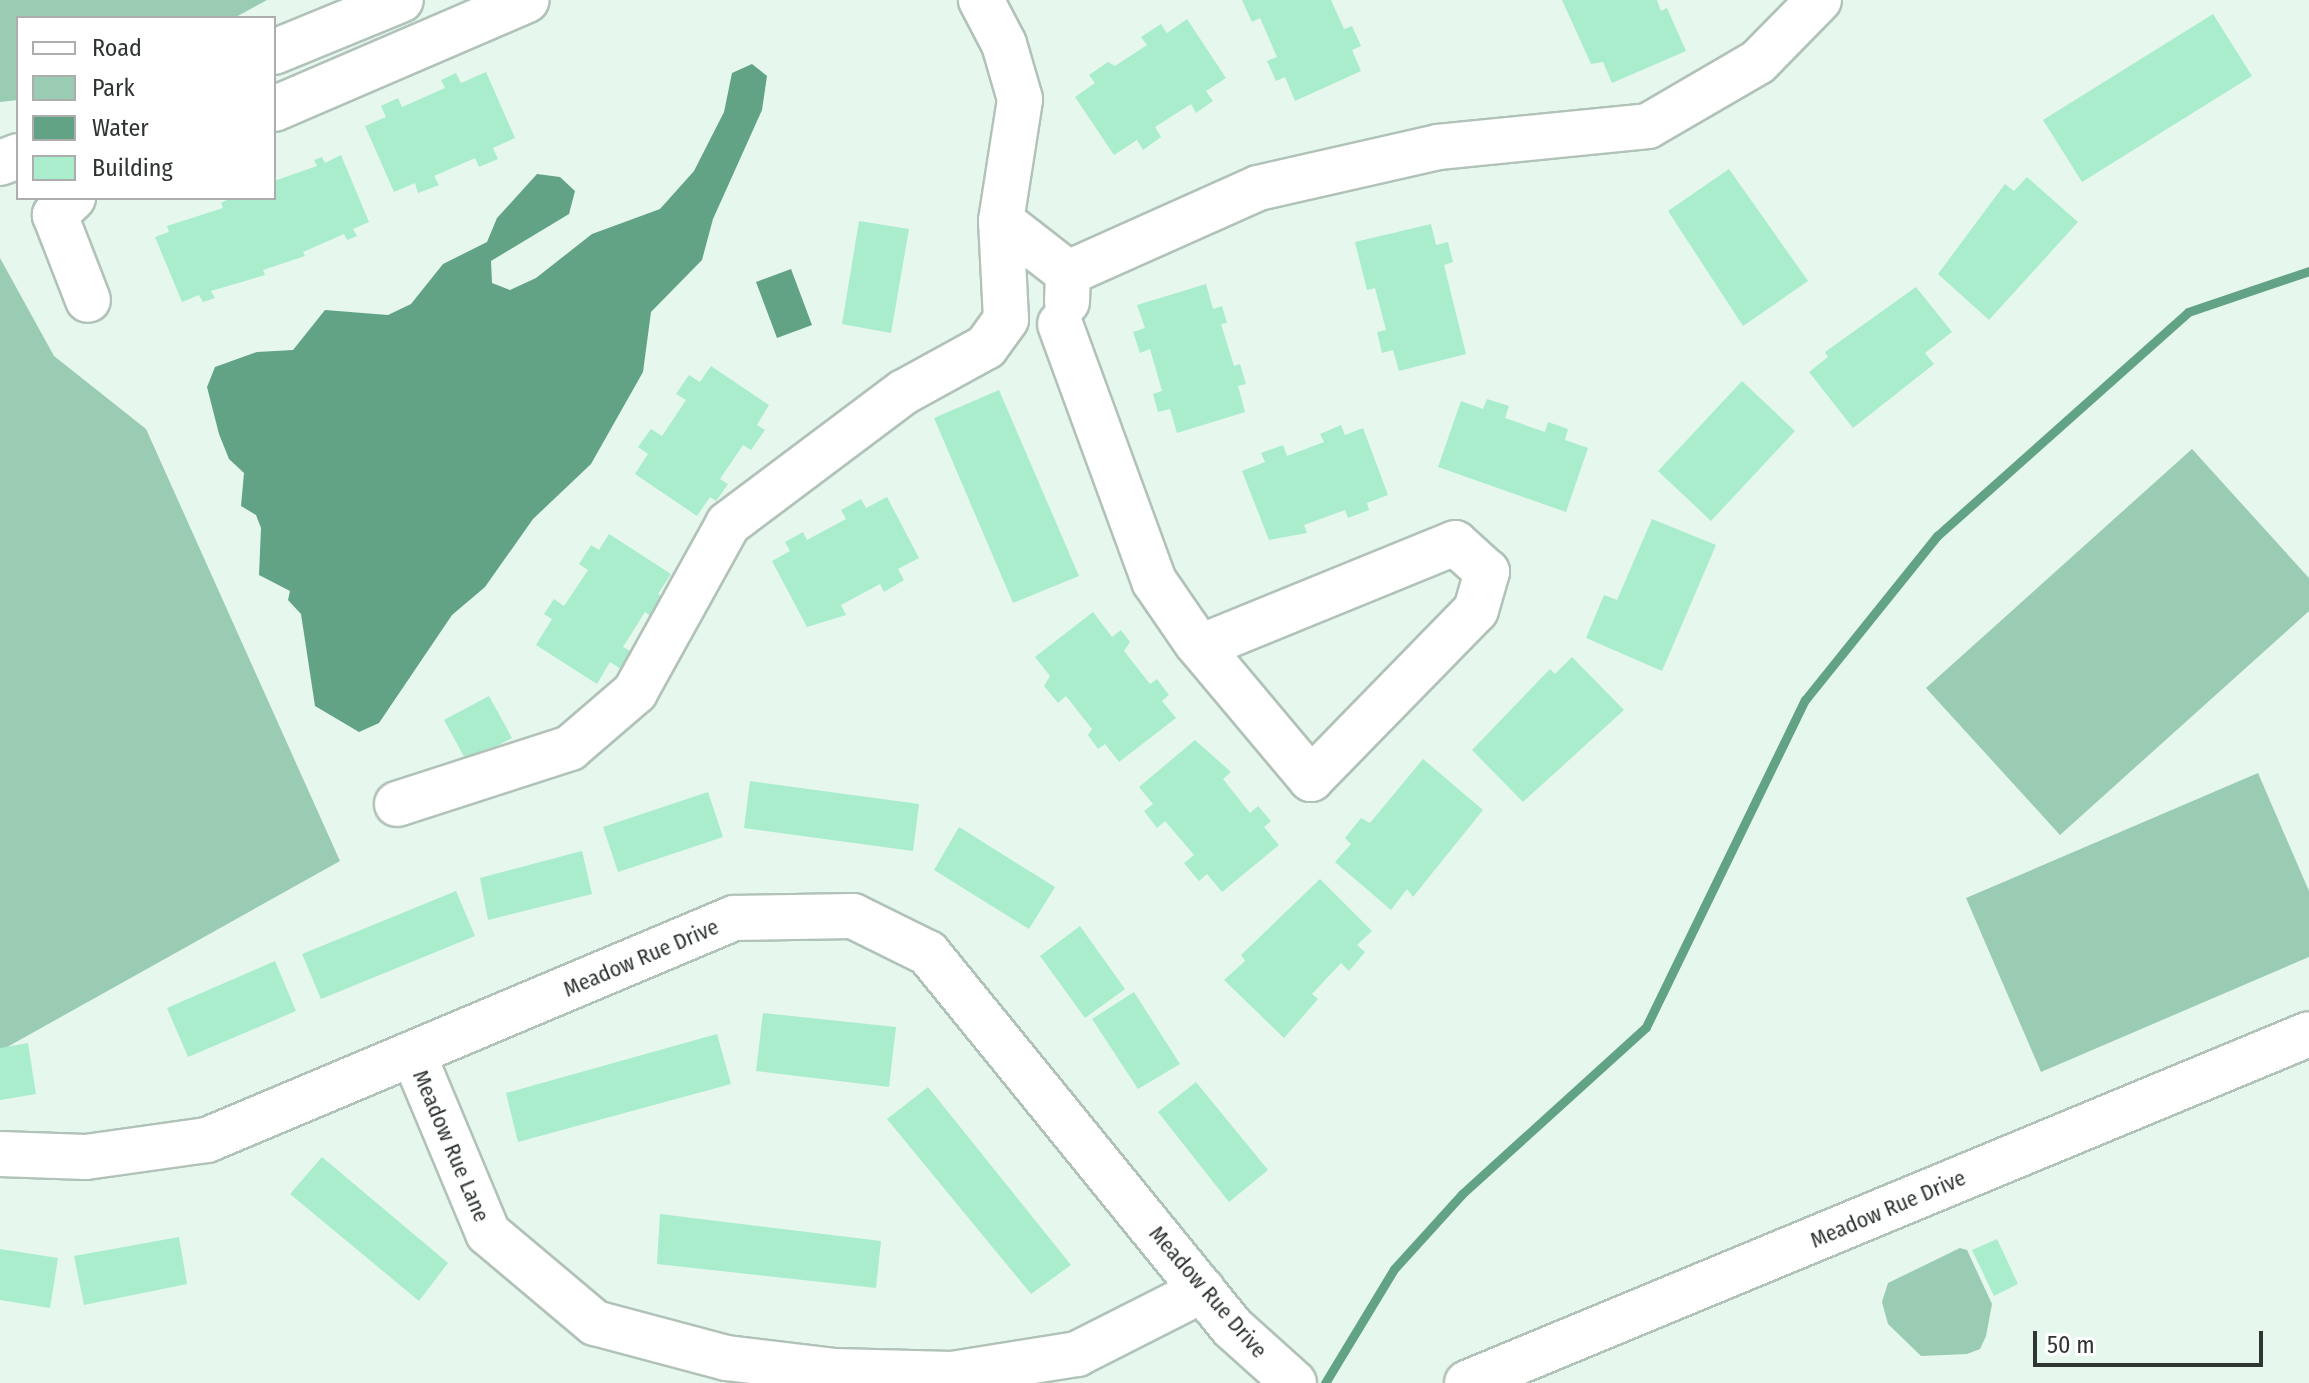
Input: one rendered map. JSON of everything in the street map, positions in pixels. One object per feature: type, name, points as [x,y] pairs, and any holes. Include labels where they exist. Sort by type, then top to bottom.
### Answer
[{"type":"street","points":[[276,51],[401,0]]},
{"type":"street","points":[[276,108],[527,0]]},
{"type":"street","points":[[981,0],[1004,44],[1020,99],[1001,221],[1006,319],[986,347]]},
{"type":"street","points":[[1068,273],[1258,188],[1438,147],[1648,126],[1758,62],[1819,0]]},
{"type":"street","points":[[71,200],[55,215],[88,300]]},
{"type":"street","points":[[1001,221],[1068,273]]},
{"type":"street","points":[[397,804],[570,748],[635,692],[728,524],[904,392],[986,347],[1066,322],[1068,273]]},
{"type":"street","points":[[1060,324],[1154,581],[1200,647],[1311,779],[1476,610],[1487,572],[1455,543],[1200,647]]},
{"type":"street","name":"Meadow Rue Drive","points":[[0,1154],[86,1157],[207,1140],[414,1056],[734,918],[853,916],[928,953],[1233,1328],[1294,1383]]},
{"type":"street","name":"Meadow Rue Drive","points":[[1467,1383],[2309,1034]]},
{"type":"street","name":"Meadow Rue Lane","points":[[414,1056],[488,1233],[595,1323],[727,1358],[835,1371],[952,1374],[1077,1354],[1203,1290]]},
{"type":"green space","points":[[0,0],[267,0],[238,16],[16,16],[16,100],[0,102]]},
{"type":"green space","points":[[0,258],[54,356],[146,429],[340,861],[0,1051]]},
{"type":"green space","points":[[2192,449],[2309,578],[2309,611],[2060,835],[1926,688]]},
{"type":"green space","points":[[2258,773],[2309,891],[2309,957],[2041,1072],[1966,898]]},
{"type":"green space","points":[[1960,1248],[1967,1250],[1992,1304],[1986,1336],[1980,1349],[1967,1354],[1921,1356],[1888,1324],[1882,1302],[1888,1283]]},
{"type":"water","points":[[752,64],[767,76],[762,110],[713,219],[702,260],[651,312],[643,372],[591,464],[533,519],[485,587],[452,615],[379,723],[359,732],[315,706],[301,614],[288,600],[290,591],[259,575],[261,528],[256,515],[241,506],[244,473],[229,459],[207,387],[215,367],[257,352],[293,350],[325,310],[388,315],[411,304],[443,264],[487,242],[497,218],[537,174],[560,177],[575,191],[569,214],[491,261],[492,283],[510,290],[536,278],[592,234],[660,209],[694,171],[724,112],[732,73]]},
{"type":"water","points":[[791,269],[812,325],[777,338],[756,282]]},
{"type":"building","points":[[1242,0],[1331,0],[1344,29],[1352,26],[1361,46],[1352,50],[1361,71],[1295,101],[1285,77],[1276,81],[1267,61],[1277,57],[1260,18],[1252,22]]},
{"type":"building","points":[[1562,0],[1657,0],[1661,11],[1667,8],[1686,51],[1612,83],[1603,62],[1591,64]]},
{"type":"building","points":[[2213,14],[2252,76],[2082,182],[2043,120]]},
{"type":"building","points":[[1187,19],[1226,78],[1206,91],[1213,101],[1196,113],[1191,104],[1155,127],[1161,137],[1143,150],[1137,140],[1114,155],[1075,97],[1095,83],[1089,75],[1108,62],[1115,66],[1147,45],[1141,37],[1161,24],[1167,33]]},
{"type":"building","points":[[486,72],[515,138],[493,148],[498,159],[479,167],[475,158],[434,176],[439,185],[418,193],[415,183],[394,192],[365,126],[386,117],[381,106],[398,98],[402,107],[445,88],[441,80],[456,73],[461,83]]},
{"type":"building","points":[[341,155],[369,222],[353,229],[357,236],[347,240],[344,234],[303,252],[305,256],[263,270],[265,275],[211,291],[215,298],[203,302],[199,295],[182,302],[155,237],[169,232],[167,226],[223,208],[221,203],[227,200],[276,200],[276,180],[317,166],[314,160],[322,157],[325,163]]},
{"type":"building","points":[[1729,169],[1808,281],[1743,326],[1668,211]]},
{"type":"building","points":[[2027,177],[2078,222],[1989,320],[1938,274],[2005,184],[2014,191]]},
{"type":"building","points":[[859,221],[909,229],[891,333],[842,324]]},
{"type":"building","points":[[1431,224],[1436,245],[1448,242],[1453,262],[1444,265],[1466,354],[1399,371],[1393,350],[1382,353],[1377,332],[1386,330],[1375,288],[1367,290],[1355,242]]},
{"type":"building","points":[[1206,284],[1213,309],[1222,306],[1227,323],[1221,324],[1234,366],[1240,364],[1246,384],[1238,386],[1245,412],[1177,433],[1170,409],[1158,412],[1153,394],[1162,391],[1150,349],[1140,353],[1133,332],[1145,328],[1137,305]]},
{"type":"building","points":[[1916,287],[1952,332],[1925,353],[1934,364],[1853,428],[1809,372],[1828,357],[1825,352]]},
{"type":"building","points":[[711,366],[769,405],[757,425],[765,430],[751,450],[743,445],[720,479],[728,484],[716,501],[710,497],[697,516],[635,474],[648,454],[638,447],[651,429],[662,436],[686,400],[676,394],[689,375],[700,382]]},
{"type":"building","points":[[1742,381],[1795,431],[1711,521],[1658,471]]},
{"type":"building","points":[[999,390],[1079,576],[1013,603],[934,418]]},
{"type":"building","points":[[1487,399],[1509,406],[1505,418],[1545,432],[1548,422],[1568,429],[1565,440],[1588,448],[1566,512],[1438,467],[1461,401],[1483,409]]},
{"type":"building","points":[[1341,425],[1345,435],[1363,428],[1388,495],[1367,503],[1369,510],[1348,518],[1345,510],[1304,525],[1307,533],[1269,540],[1242,471],[1265,462],[1261,453],[1283,445],[1287,456],[1324,442],[1320,434]]},
{"type":"building","points":[[887,497],[919,558],[898,569],[904,580],[884,592],[880,584],[841,605],[846,615],[807,627],[772,561],[790,551],[785,542],[803,532],[807,540],[846,519],[841,510],[861,499],[866,508]]},
{"type":"building","points":[[1652,519],[1716,545],[1662,671],[1586,638],[1604,595],[1617,600]]},
{"type":"building","points":[[609,534],[671,574],[658,594],[665,598],[652,617],[645,612],[623,647],[632,652],[621,669],[610,662],[597,684],[536,645],[552,619],[544,614],[554,599],[564,606],[588,570],[579,564],[591,545],[599,550]]},
{"type":"building","points":[[1093,612],[1112,637],[1121,630],[1130,642],[1124,651],[1150,684],[1157,679],[1169,695],[1162,701],[1176,718],[1119,762],[1105,744],[1098,749],[1088,735],[1092,729],[1066,696],[1058,703],[1044,686],[1050,676],[1035,657]]},
{"type":"building","points":[[1572,657],[1624,710],[1523,802],[1472,750],[1550,669],[1555,674]]},
{"type":"building","points":[[489,696],[512,738],[467,762],[444,720]]},
{"type":"building","points":[[1195,740],[1231,772],[1223,779],[1250,813],[1258,806],[1271,821],[1264,827],[1279,845],[1222,892],[1207,874],[1199,881],[1184,863],[1194,855],[1165,821],[1157,828],[1144,811],[1153,804],[1139,787]]},
{"type":"building","points":[[1423,759],[1483,810],[1413,897],[1407,889],[1391,910],[1335,862],[1351,844],[1345,838],[1361,818],[1370,823]]},
{"type":"building","points":[[750,781],[919,804],[913,851],[744,828]]},
{"type":"building","points":[[708,792],[723,837],[618,872],[603,827]]},
{"type":"building","points":[[959,827],[1055,887],[1029,929],[934,870]]},
{"type":"building","points":[[582,851],[592,894],[488,920],[480,878]]},
{"type":"building","points":[[1320,879],[1372,931],[1357,945],[1365,952],[1349,971],[1341,963],[1312,994],[1318,999],[1284,1038],[1224,980],[1245,961],[1241,955]]},
{"type":"building","points":[[456,891],[475,936],[321,999],[302,954]]},
{"type":"building","points":[[1080,926],[1125,989],[1085,1018],[1040,956]]},
{"type":"building","points":[[275,961],[296,1011],[188,1057],[167,1008]]},
{"type":"building","points":[[1134,992],[1180,1064],[1138,1089],[1092,1019]]},
{"type":"building","points":[[763,1013],[896,1027],[889,1087],[756,1071]]},
{"type":"building","points":[[717,1034],[731,1084],[518,1142],[506,1093]]},
{"type":"building","points":[[28,1043],[36,1094],[0,1100],[0,1048]]},
{"type":"building","points":[[1196,1082],[1268,1170],[1229,1202],[1158,1112]]},
{"type":"building","points":[[928,1087],[1071,1265],[1031,1294],[887,1119]]},
{"type":"building","points":[[322,1157],[448,1263],[419,1301],[290,1194]]},
{"type":"building","points":[[660,1214],[881,1241],[876,1288],[657,1264]]},
{"type":"building","points":[[179,1237],[187,1284],[84,1305],[74,1256]]},
{"type":"building","points":[[1997,1239],[2018,1284],[1994,1296],[1972,1250]]},
{"type":"building","points":[[0,1249],[58,1258],[50,1308],[0,1300]]},
{"type":"waterway","points":[[1325,1383],[1394,1269],[1462,1194],[1646,1027],[1805,700],[1937,536],[2188,312],[2309,271]]}]
